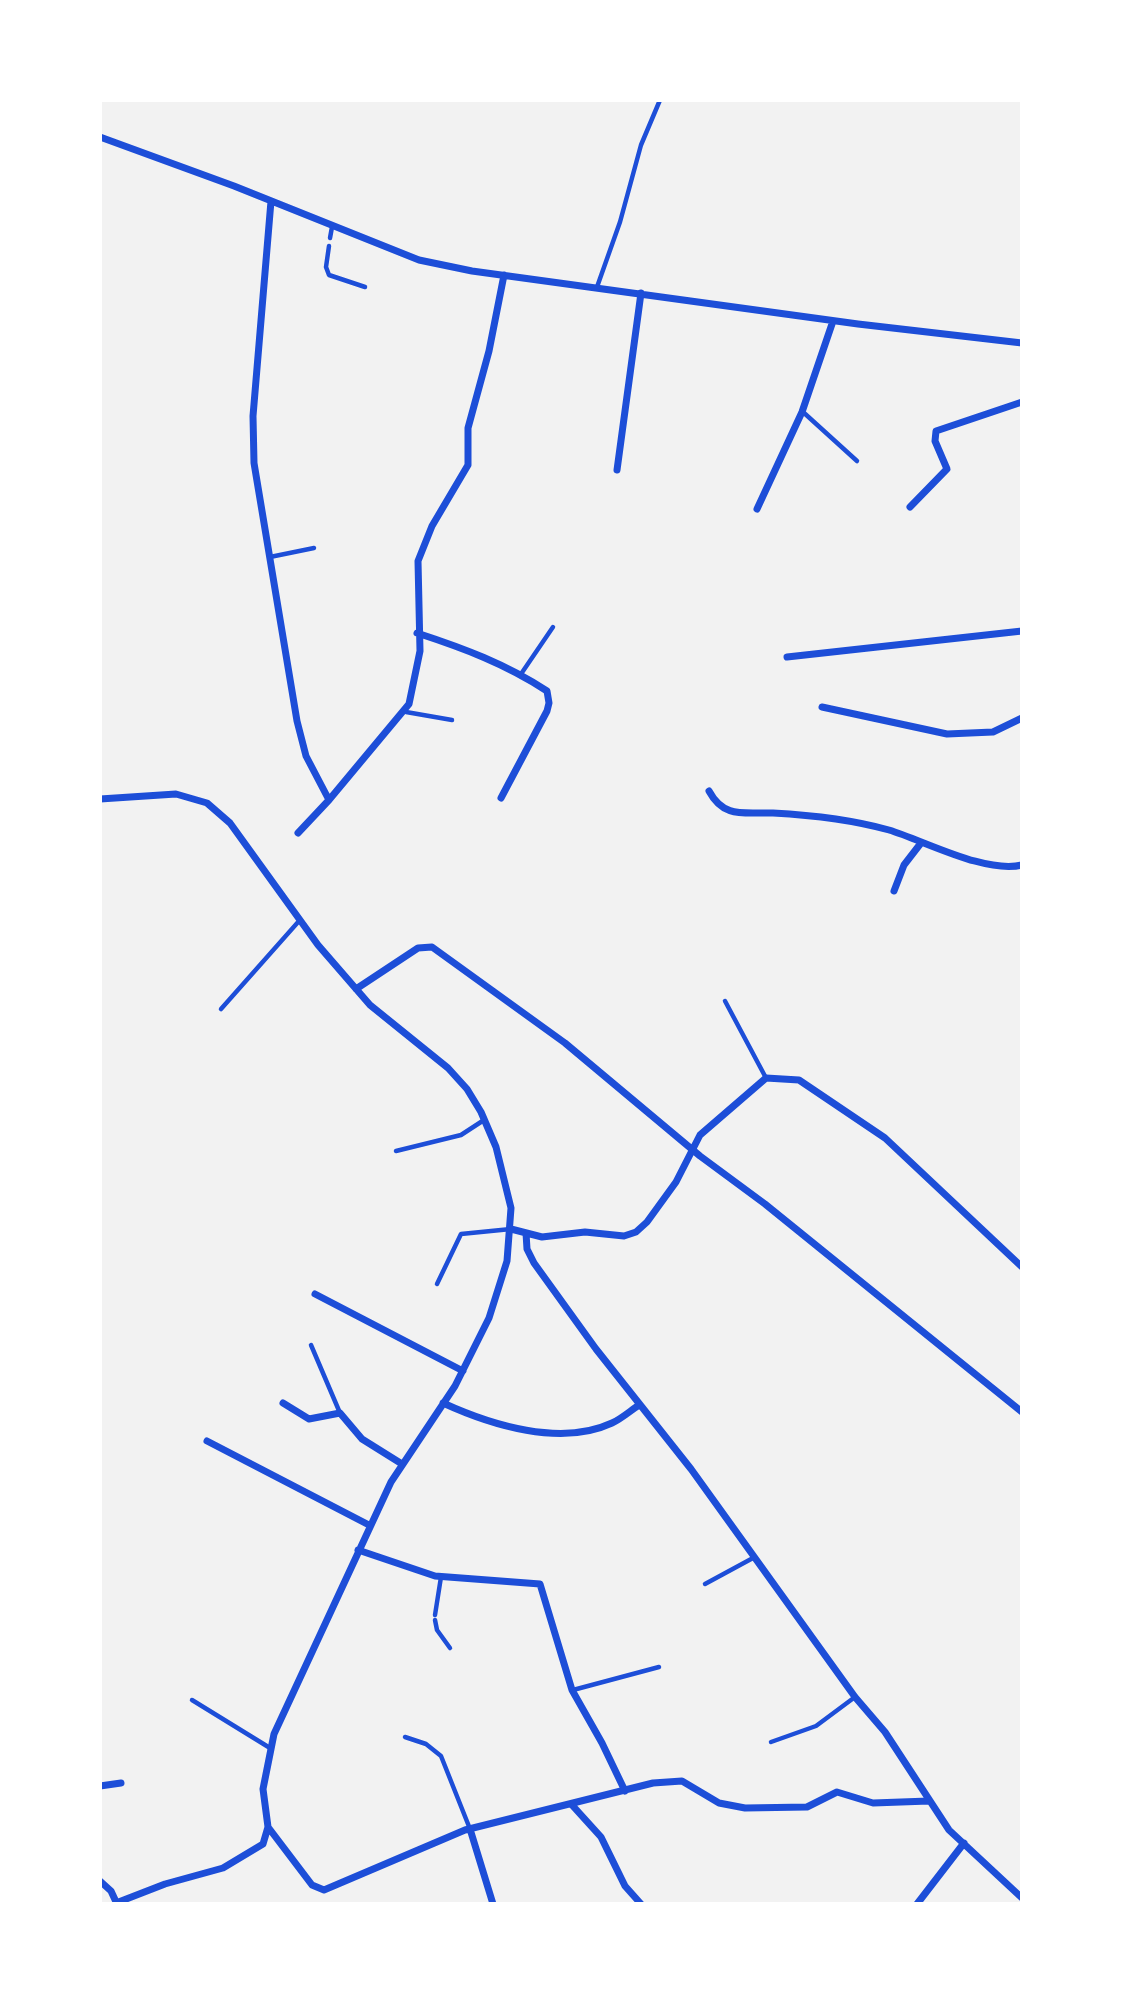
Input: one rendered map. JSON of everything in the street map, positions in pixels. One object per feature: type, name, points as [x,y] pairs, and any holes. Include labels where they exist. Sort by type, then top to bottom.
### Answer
[{"type":"street","points":[[100,137],[419,260],[504,275],[833,321],[1022,343]]},
{"type":"street","points":[[271,201],[253,416],[254,463],[303,744],[329,800]]},
{"type":"street","points":[[298,833],[406,712],[417,675],[419,650],[418,561],[432,526],[468,465],[468,428],[489,351],[504,275]]},
{"type":"street","points":[[617,470],[641,293]]},
{"type":"street","points":[[757,509],[802,412],[833,321]]},
{"type":"street","points":[[910,507],[947,469],[935,442],[936,431],[1022,402]]},
{"type":"street","points":[[787,657],[1022,631]]},
{"type":"street","points":[[417,633],[461,647],[521,674],[547,691],[550,703],[501,798]]},
{"type":"street","points":[[822,707],[947,734],[993,732],[1022,718]]},
{"type":"street","points":[[709,791],[717,807],[728,812],[793,814],[856,824],[890,831],[986,863],[1022,865]]},
{"type":"street","points":[[100,799],[176,794],[206,803],[230,823],[300,920],[370,1005],[448,1068],[467,1089],[484,1120],[506,1181],[512,1229],[507,1261],[489,1318],[463,1371],[402,1464],[369,1525],[270,1748],[263,1789],[268,1827],[263,1844],[223,1868],[165,1884],[116,1904],[111,1891],[100,1881]]},
{"type":"street","points":[[894,891],[904,865],[921,843]]},
{"type":"street","points":[[356,989],[418,948],[432,947],[565,1044],[1022,1412]]},
{"type":"street","points":[[512,1229],[542,1237],[585,1232],[624,1236],[636,1232],[647,1222],[676,1182],[691,1148],[700,1135],[766,1078],[799,1080],[885,1138],[1022,1267]]},
{"type":"street","points":[[526,1233],[527,1249],[534,1263],[639,1405],[691,1469],[855,1697],[885,1732],[949,1830],[1022,1898]]},
{"type":"street","points":[[315,1294],[463,1371]]},
{"type":"street","points":[[283,1403],[309,1419],[340,1413],[362,1439],[402,1464]]},
{"type":"street","points":[[443,1403],[473,1417],[558,1434],[592,1430],[612,1423],[639,1405]]},
{"type":"street","points":[[207,1441],[369,1525]]},
{"type":"street","points":[[358,1550],[441,1576],[540,1584],[572,1690],[602,1742],[625,1791]]},
{"type":"street","points":[[268,1827],[312,1885],[324,1890],[470,1829],[653,1783],[674,1781],[691,1784],[725,1805],[745,1808],[807,1807],[837,1792],[873,1803],[929,1801]]},
{"type":"street","points":[[100,1786],[121,1783]]},
{"type":"street","points":[[572,1805],[601,1837],[625,1886],[641,1904]]},
{"type":"street","points":[[470,1829],[493,1904]]},
{"type":"street","points":[[918,1904],[964,1843]]},
{"type":"lane","points":[[597,287],[620,222],[641,145],[660,100]]},
{"type":"lane","points":[[330,238],[332,227]]},
{"type":"lane","points":[[329,246],[326,267],[329,275],[365,287]]},
{"type":"lane","points":[[802,412],[857,461]]},
{"type":"lane","points":[[270,556],[314,548]]},
{"type":"lane","points":[[521,674],[553,627]]},
{"type":"lane","points":[[406,712],[452,720]]},
{"type":"lane","points":[[220,1009],[300,920]]},
{"type":"lane","points":[[725,1001],[766,1078]]},
{"type":"lane","points":[[396,1151],[461,1135],[484,1120]]},
{"type":"lane","points":[[437,1284],[461,1234],[512,1229]]},
{"type":"lane","points":[[311,1345],[340,1413]]},
{"type":"lane","points":[[705,1584],[753,1558]]},
{"type":"lane","points":[[441,1576],[435,1617],[437,1630],[450,1648]]},
{"type":"lane","points":[[572,1690],[659,1667]]},
{"type":"lane","points":[[771,1742],[816,1726],[855,1697]]},
{"type":"lane","points":[[192,1700],[270,1748]]},
{"type":"lane","points":[[405,1737],[426,1744],[441,1756],[470,1829]]}]
